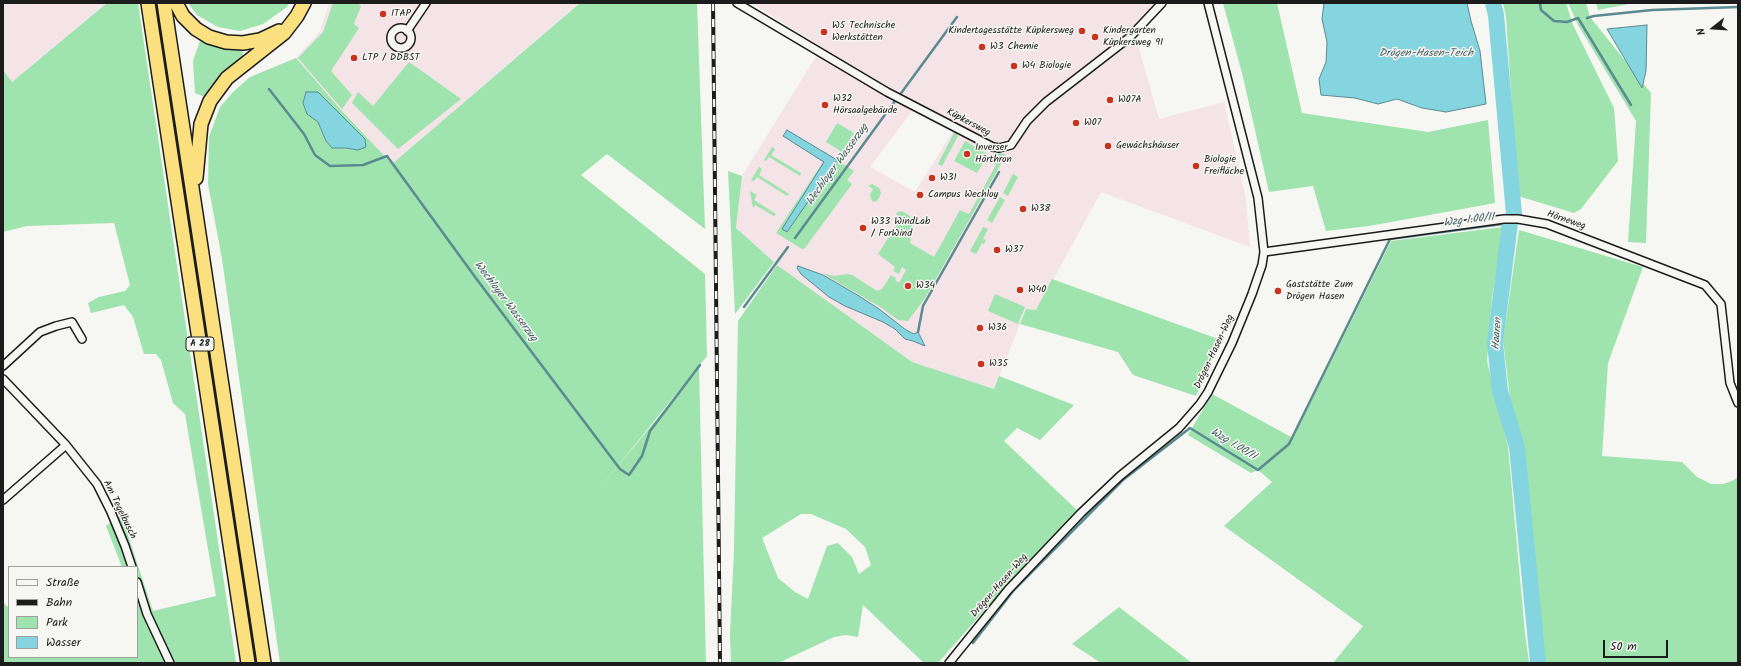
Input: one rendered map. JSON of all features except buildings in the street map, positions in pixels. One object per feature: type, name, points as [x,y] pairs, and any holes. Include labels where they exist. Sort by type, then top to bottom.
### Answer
[{"type":"highway","name":"A 28","points":[[148,3],[248,663]]},
{"type":"highway","name":"A 28","points":[[164,3],[264,663]]},
{"type":"highway","points":[[176,3],[183,16],[196,29],[209,37],[226,42],[243,43],[260,40],[273,34],[297,16]]},
{"type":"highway","points":[[194,200],[199,138],[205,113],[210,101],[227,78],[284,33],[297,16],[304,3]]},
{"type":"street","points":[[407,31],[426,3]]},
{"type":"street","name":"Küpkersweg","points":[[737,3],[898,98],[993,147],[998,148],[1011,145],[1028,121],[1046,102],[1130,38],[1162,3]]},
{"type":"street","name":"Drögen-Hasen-Weg","points":[[949,663],[1008,590],[1081,513],[1120,476],[1179,428],[1200,404],[1208,392],[1232,343],[1252,294],[1262,265],[1264,252],[1258,198],[1208,3]]},
{"type":"street","name":"Hörneweg","points":[[1264,252],[1504,219],[1518,219],[1547,224],[1705,284],[1721,304],[1730,383],[1738,403]]},
{"type":"street","points":[[3,366],[40,332],[56,326],[72,322],[82,339]]},
{"type":"street","name":"Am Tegelbusch","points":[[3,379],[66,445],[97,484],[114,519],[132,566]]},
{"type":"street","points":[[3,500],[66,445]]},
{"type":"street","points":[[138,585],[147,614],[170,663]]},
{"type":"shaded area","points":[[3,3],[107,3],[12,82],[3,70]]},
{"type":"shaded area","points":[[329,3],[579,3],[392,164],[342,111],[296,58],[320,31]]},
{"type":"shaded area","name":"Campus Wechloy","points":[[751,3],[1157,3],[1130,33],[1136,38],[1159,119],[1224,102],[1246,199],[1250,247],[1101,192],[1036,311],[1026,309],[994,389],[912,362],[777,265],[736,228],[742,176],[822,47]],"holes":[[[912,111],[954,130],[915,192],[870,167]]]},
{"type":"green space","points":[[107,3],[138,3],[236,663],[3,663],[3,602],[8,607],[8,658],[138,658],[138,566],[122,566],[106,526],[121,514],[153,611],[216,596],[185,414],[173,403],[161,360],[156,354],[144,354],[133,317],[124,305],[91,313],[88,303],[99,297],[125,291],[130,285],[114,223],[27,226],[3,232],[3,70],[12,82]]},
{"type":"green space","points":[[188,3],[289,3],[287,7],[263,24],[240,31],[218,27],[197,15]]},
{"type":"green space","points":[[333,3],[357,3],[361,6],[354,24],[359,28],[331,71],[352,95],[342,109],[298,58],[323,32]]},
{"type":"green space","points":[[580,3],[697,3],[705,229],[607,154],[581,175],[705,274],[707,356],[599,489],[699,368],[706,663],[280,663],[222,259],[208,184],[209,137],[220,107],[233,92],[250,77],[296,58],[342,111],[392,164]],"holes":[[[306,92],[358,150],[332,148],[326,141],[318,122],[307,114],[303,103]]]},
{"type":"green space","points":[[1223,3],[1277,3],[1302,113],[1428,132],[1488,120],[1495,203],[1369,226],[1326,231],[1313,186],[1269,192],[1243,77]]},
{"type":"green space","points":[[1503,3],[1566,3],[1573,25],[1614,108],[1618,161],[1581,209],[1574,213],[1518,196],[1506,17]]},
{"type":"green space","points":[[1568,3],[1586,3],[1590,17],[1651,93],[1646,243],[1628,242],[1636,121],[1578,25]]},
{"type":"green space","points":[[1596,3],[1634,3],[1598,10]]},
{"type":"green space","points":[[201,38],[222,48],[242,48],[243,56],[223,72],[205,97],[195,93],[193,61]]},
{"type":"green space","points":[[409,62],[461,99],[398,149],[352,103],[358,92],[373,106]]},
{"type":"green space","points":[[837,123],[854,133],[842,152],[826,142]]},
{"type":"green space","points":[[955,131],[958,136],[942,166],[938,164]]},
{"type":"green space","points":[[965,141],[988,154],[977,173],[954,161]]},
{"type":"green space","points":[[772,147],[775,149],[771,155],[801,173],[800,176],[769,157],[766,161],[764,160]]},
{"type":"green space","points":[[822,150],[854,171],[847,180],[852,184],[805,248],[802,249],[776,233],[823,162],[817,158]]},
{"type":"green space","points":[[999,152],[1006,155],[925,298],[908,321],[898,320],[882,308],[822,273],[834,276],[848,274],[852,275],[877,291],[882,289],[891,275],[896,278],[895,280],[899,283],[906,270],[902,267],[899,274],[893,271],[895,267],[878,254],[901,218],[896,214],[902,211],[910,216],[912,228],[907,235],[911,238],[910,243],[934,257],[960,210],[969,214],[996,165],[993,163]]},
{"type":"green space","points":[[759,167],[762,169],[759,175],[789,194],[787,196],[757,177],[754,181],[751,180]]},
{"type":"green space","points":[[728,171],[742,176],[736,228],[774,262],[735,314]]},
{"type":"green space","points":[[1013,174],[1018,177],[1008,196],[1003,193]]},
{"type":"green space","points":[[872,184],[879,188],[881,193],[875,202],[872,201],[870,195],[873,189],[868,186]]},
{"type":"green space","points":[[750,191],[757,195],[754,200],[776,214],[774,216],[755,205],[753,208]]},
{"type":"green space","points":[[1000,197],[1005,200],[992,223],[987,220]]},
{"type":"green space","points":[[983,227],[988,229],[983,239],[986,240],[984,244],[982,243],[976,254],[970,251]]},
{"type":"green space","points":[[1503,227],[1492,299],[1487,361],[1508,447],[1529,663],[1333,663],[1363,626],[1224,526],[1272,482],[1258,470],[1251,473],[1188,435],[1212,394],[1293,438],[1391,241]]},
{"type":"green space","points":[[1519,230],[1643,267],[1608,363],[1602,456],[1682,462],[1697,477],[1711,484],[1723,484],[1738,477],[1738,663],[1544,663],[1538,622],[1524,450],[1510,398],[1503,341]]},
{"type":"green space","points":[[777,265],[912,362],[994,389],[999,376],[1074,405],[1040,440],[1017,428],[1004,441],[1077,510],[1005,587],[938,663],[924,663],[863,605],[858,637],[846,635],[834,637],[778,663],[731,663],[730,634],[734,551],[738,321]],"holes":[[[801,514],[811,514],[846,529],[865,547],[871,565],[859,574],[852,557],[838,543],[827,546],[808,599],[795,592],[778,578],[762,538]]]},
{"type":"green space","points":[[1052,279],[1221,340],[1196,396],[1133,375],[1118,352],[1020,324],[1026,309],[1036,310]]},
{"type":"green space","points":[[995,294],[1025,307],[1018,324],[988,311]]},
{"type":"green space","points":[[1119,607],[1192,663],[1101,663],[1072,644]]},
{"type":"water","name":"Drögen-Hasen-Teich","points":[[1324,3],[1467,3],[1480,51],[1486,104],[1446,112],[1422,108],[1397,99],[1378,104],[1355,98],[1321,95],[1319,79],[1326,62],[1327,42],[1322,19]]},
{"type":"water","points":[[1647,25],[1646,71],[1642,88],[1607,29]]},
{"type":"water","points":[[306,92],[318,92],[365,139],[366,147],[358,150],[332,148],[326,141],[318,122],[307,114],[303,103]]},
{"type":"water","points":[[787,130],[837,160],[787,232],[782,229],[824,162],[783,136]]},
{"type":"water","points":[[798,266],[823,275],[879,309],[906,330],[914,334],[918,332],[925,346],[905,339],[895,329],[883,322],[845,306],[829,297],[801,274],[797,268]]},
{"type":"waterway","name":"Haaren","points":[[1493,3],[1496,15],[1514,214],[1510,223],[1495,343],[1500,391],[1517,447],[1538,663]]},
{"type":"waterway","points":[[1540,3],[1541,10],[1554,21],[1567,22],[1578,18],[1631,105]]},
{"type":"waterway","points":[[1587,18],[1652,10],[1738,7]]},
{"type":"waterway","name":"Wechloyer Wasserzug","points":[[899,96],[957,17]]},
{"type":"waterway","name":"Wechloyer Wasserzug","points":[[269,89],[304,134],[315,155],[330,166],[363,165],[387,156],[478,281],[620,469],[629,475],[642,456],[650,431],[700,365]]},
{"type":"waterway","name":"Wechloyer Wasserzug","points":[[795,238],[895,101]]},
{"type":"waterway","points":[[918,332],[923,306],[999,172]]},
{"type":"waterway","name":"Wzg 1.00/11","points":[[973,643],[1014,590],[1123,480],[1190,428],[1258,470],[1289,444],[1390,239],[1510,223]]},
{"type":"waterway","name":"Wechloyer Wasserzug","points":[[744,307],[788,247]]},
{"type":"railway","points":[[713,3],[720,663]]},
{"type":"place","name":"ITAP","points":[[383,14]]},
{"type":"place","name":"Kindertagesstätte Küpkersweg","points":[[1082,31]]},
{"type":"place","name":"W5 Technische Werkstätten","points":[[824,32]]},
{"type":"place","name":"Kindergarten Küpkersweg 91","points":[[1095,37]]},
{"type":"place","name":"W3 Chemie","points":[[982,47]]},
{"type":"place","name":"LTP / DDBST","points":[[354,58]]},
{"type":"place","name":"W4 Biologie","points":[[1014,66]]},
{"type":"place","name":"W07A","points":[[1110,100]]},
{"type":"place","name":"W32 Hörsaalgebäude","points":[[825,105]]},
{"type":"place","name":"W07","points":[[1076,123]]},
{"type":"place","name":"Gewächshäuser","points":[[1108,146]]},
{"type":"place","name":"Inverser Hörthron","points":[[967,154]]},
{"type":"place","name":"Biologie Freifläche","points":[[1196,166]]},
{"type":"place","name":"W31","points":[[932,178]]},
{"type":"place","name":"Campus Wechloy","points":[[920,195]]},
{"type":"place","name":"W38","points":[[1023,209]]},
{"type":"place","name":"W33 WindLab / ForWind","points":[[863,228]]},
{"type":"place","name":"W37","points":[[997,250]]},
{"type":"place","name":"W34","points":[[908,286]]},
{"type":"place","name":"W40","points":[[1020,290]]},
{"type":"place","name":"Gaststätte Zum Drögen Hasen","points":[[1278,291]]},
{"type":"place","name":"W36","points":[[980,328]]},
{"type":"place","name":"W35","points":[[981,364]]}]
